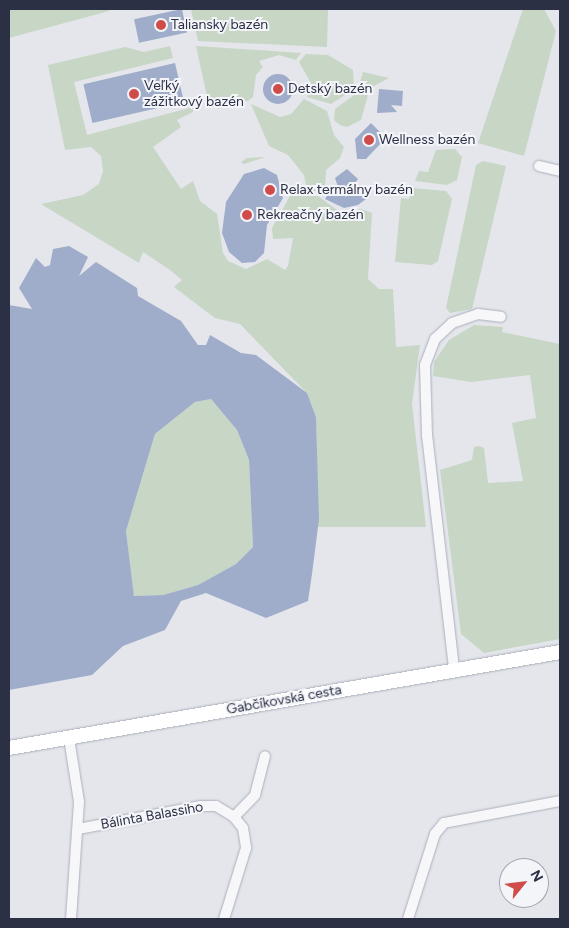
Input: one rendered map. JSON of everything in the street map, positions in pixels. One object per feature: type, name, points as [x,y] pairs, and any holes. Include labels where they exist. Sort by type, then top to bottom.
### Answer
[{"type":"main road","name":"Gabčíkovská cesta","points":[[9,748],[454,668],[560,652]]},
{"type":"street","points":[[540,166],[560,171]]},
{"type":"street","points":[[454,668],[427,436],[426,365],[435,339],[452,323],[478,314],[501,317]]},
{"type":"street","points":[[69,738],[80,802],[71,919]]},
{"type":"street","points":[[224,919],[246,848],[243,828],[234,817],[255,795],[265,756]]},
{"type":"street","points":[[408,919],[435,834],[444,823],[560,802]]},
{"type":"street","name":"Bálinta Balassiho","points":[[78,829],[202,806],[216,806],[234,817]]},
{"type":"green space","points":[[9,9],[109,9],[109,11],[9,38]]},
{"type":"green space","points":[[191,9],[328,9],[327,47],[198,41]]},
{"type":"green space","points":[[523,9],[544,9],[556,31],[524,156],[478,143]]},
{"type":"green space","points":[[170,46],[173,58],[74,82],[87,135],[193,107],[193,112],[177,120],[181,127],[153,147],[181,189],[193,181],[200,201],[217,214],[223,253],[228,261],[246,269],[267,259],[285,270],[288,266],[293,238],[273,239],[272,228],[290,196],[318,196],[341,213],[361,209],[372,213],[368,279],[379,289],[393,289],[396,347],[420,345],[412,404],[426,527],[318,527],[316,417],[307,393],[240,324],[215,318],[174,287],[182,280],[170,270],[143,252],[139,263],[41,204],[83,195],[99,184],[103,171],[101,156],[91,147],[65,150],[48,65],[125,47],[144,52]]},
{"type":"green space","points":[[196,46],[301,53],[296,60],[279,55],[259,61],[263,67],[256,75],[253,97],[248,101],[208,101]]},
{"type":"green space","points":[[306,54],[328,55],[353,70],[354,89],[331,104],[307,97],[311,83],[299,62]]},
{"type":"green space","points":[[363,72],[389,78],[370,88],[361,120],[347,127],[340,125],[334,120],[335,109],[357,93]]},
{"type":"green space","points":[[304,99],[327,111],[334,135],[344,147],[340,158],[326,170],[325,187],[316,191],[307,191],[304,175],[288,155],[269,146],[251,104],[280,117],[291,114]]},
{"type":"green space","points":[[455,149],[462,157],[457,180],[447,185],[415,181],[419,171],[428,172],[436,150]]},
{"type":"green space","points":[[265,157],[244,164],[241,162],[247,158]]},
{"type":"green space","points":[[483,161],[506,166],[472,309],[450,313],[446,308],[476,165]]},
{"type":"green space","points":[[413,188],[446,191],[452,199],[438,261],[432,265],[395,262],[401,198],[409,199]]},
{"type":"green space","points":[[474,325],[503,327],[502,332],[560,344],[560,639],[484,653],[461,634],[440,470],[472,460],[474,447],[479,446],[484,448],[488,483],[523,481],[512,423],[536,418],[530,375],[471,382],[433,376],[434,362],[449,340]]},
{"type":"green space","points":[[211,399],[237,430],[249,460],[253,547],[236,564],[198,585],[163,595],[134,596],[126,531],[155,434],[195,402]]},
{"type":"water","name":"Taliansky bazén","points":[[182,9],[187,32],[139,43],[134,19]]},
{"type":"water","name":"Veľký zážitkový bazén","points":[[175,63],[184,102],[92,123],[83,84]]},
{"type":"water","name":"Detský bazén","points":[[278,74],[289,78],[293,89],[289,100],[278,104],[267,100],[263,89],[267,78]]},
{"type":"water","points":[[379,89],[403,91],[402,106],[391,105],[397,112],[377,113]]},
{"type":"water","name":"Wellness bazén","points":[[371,123],[383,135],[383,141],[366,159],[357,159],[355,139]]},
{"type":"water","name":"Rekreačný bazén","points":[[264,168],[277,175],[283,198],[267,225],[264,253],[255,262],[242,263],[229,252],[222,233],[226,202],[244,174]]},
{"type":"water","points":[[347,169],[358,179],[345,197],[361,190],[370,196],[358,205],[344,208],[325,199],[332,188],[341,196],[335,178]]},
{"type":"water","points":[[69,246],[88,257],[79,276],[96,262],[137,288],[138,296],[181,321],[198,345],[206,345],[210,335],[241,353],[256,355],[307,393],[316,417],[319,519],[308,601],[266,618],[206,593],[181,601],[165,630],[123,646],[92,675],[9,690],[9,305],[32,309],[19,288],[36,258],[45,267],[50,265],[53,249]],"holes":[[[211,399],[237,430],[249,460],[253,547],[236,564],[198,585],[163,595],[134,596],[126,531],[155,434],[195,402]]]},
{"type":"place","name":"Taliansky bazén","points":[[161,25]]},
{"type":"place","name":"Detský bazén","points":[[278,89]]},
{"type":"place","name":"Veľký zážitkový bazén","points":[[134,94]]},
{"type":"place","name":"Wellness bazén","points":[[369,140]]},
{"type":"place","name":"Relax termálny bazén","points":[[270,190]]},
{"type":"place","name":"Rekreačný bazén","points":[[247,215]]}]
